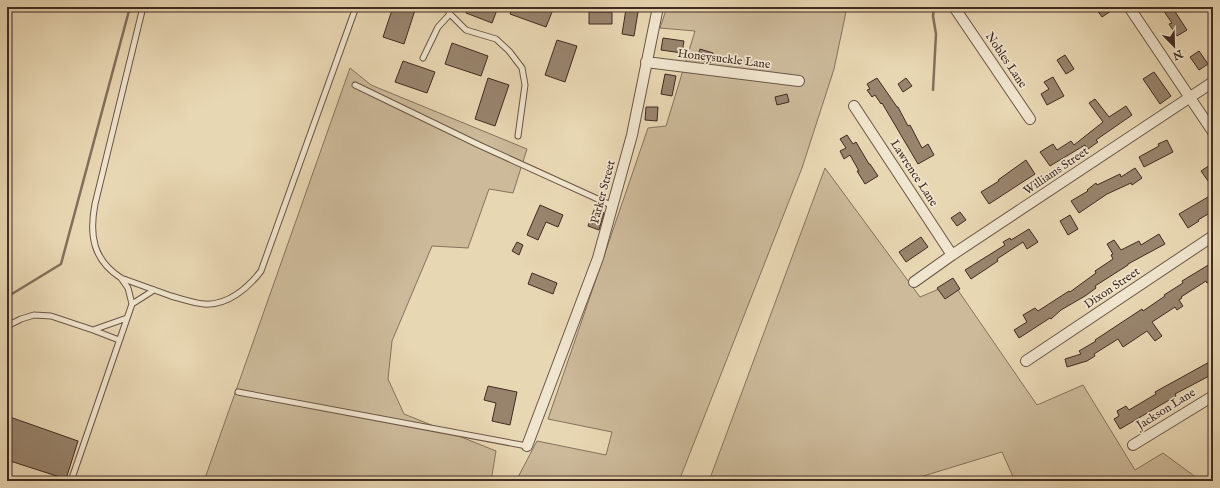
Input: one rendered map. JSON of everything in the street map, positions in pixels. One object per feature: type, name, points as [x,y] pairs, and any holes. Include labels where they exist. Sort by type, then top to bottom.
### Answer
[{"type":"street","name":"Parker Street","points":[[527,446],[593,272],[613,206],[632,135],[658,7]]},
{"type":"street","points":[[1129,7],[1213,132]]},
{"type":"street","name":"Nobles Lane","points":[[957,11],[1030,120]]},
{"type":"street","name":"Honeysuckle Lane","points":[[646,62],[799,81]]},
{"type":"street","name":"Williams Street","points":[[914,282],[952,255],[1213,82]]},
{"type":"street","name":"Lawrence Lane","points":[[854,106],[952,255]]},
{"type":"street","name":"Dixon Street","points":[[1026,361],[1213,236]]},
{"type":"street","name":"Jackson Lane","points":[[1133,445],[1213,396]]},
{"type":"lane","points":[[143,7],[93,218],[94,241],[103,263],[121,278],[190,302],[206,304],[217,302],[236,295],[246,288],[261,271],[356,7]]},
{"type":"lane","points":[[447,7],[450,14],[466,30],[496,38],[509,51],[522,68],[526,85],[518,136]]},
{"type":"lane","points":[[423,58],[438,27],[450,14]]},
{"type":"lane","points":[[355,85],[480,145],[613,206]]},
{"type":"lane","points":[[71,481],[132,304],[128,288],[121,278]]},
{"type":"lane","points":[[132,304],[154,290]]},
{"type":"lane","points":[[7,326],[21,319],[34,315],[50,316],[119,340]]},
{"type":"lane","points":[[93,330],[127,318]]},
{"type":"lane","points":[[238,392],[527,446]]},
{"type":"shaded area","points":[[667,7],[847,7],[834,69],[802,168],[679,481],[516,481],[537,441],[606,455],[612,432],[548,419],[648,128],[666,126],[695,31],[660,28]]},
{"type":"shaded area","points":[[350,68],[371,85],[527,149],[513,193],[489,189],[468,248],[432,246],[392,341],[388,379],[404,414],[496,451],[491,481],[204,481]]},
{"type":"shaded area","points":[[825,168],[920,297],[953,283],[1037,405],[1083,385],[1135,470],[1163,453],[1201,481],[1015,481],[1002,452],[907,481],[709,481]]},
{"type":"building","points":[[393,7],[416,7],[404,44],[383,37]]},
{"type":"building","points":[[468,7],[498,7],[492,23],[466,13]]},
{"type":"building","points":[[513,7],[554,7],[546,27],[510,14]]},
{"type":"building","points":[[1102,7],[1117,7],[1102,17],[1097,10]]},
{"type":"building","points":[[1161,7],[1172,7],[1187,30],[1177,36],[1169,24],[1172,23]]},
{"type":"building","points":[[626,9],[638,12],[634,36],[622,34]]},
{"type":"building","points":[[589,12],[612,12],[612,24],[589,24]]},
{"type":"building","points":[[663,38],[684,41],[682,53],[661,50]]},
{"type":"building","points":[[557,40],[577,46],[565,82],[545,75]]},
{"type":"building","points":[[452,43],[488,56],[481,76],[445,64]]},
{"type":"building","points":[[700,49],[713,53],[710,63],[697,59]]},
{"type":"building","points":[[1199,51],[1208,64],[1199,70],[1190,57]]},
{"type":"building","points":[[1065,55],[1074,69],[1066,74],[1057,60]]},
{"type":"building","points":[[403,61],[435,72],[427,93],[395,82]]},
{"type":"building","points":[[1154,72],[1171,96],[1160,104],[1143,79]]},
{"type":"building","points":[[665,74],[676,76],[672,96],[661,94]]},
{"type":"building","points":[[1053,77],[1064,96],[1047,105],[1041,94],[1049,89],[1044,82]]},
{"type":"building","points":[[488,78],[509,85],[495,126],[475,119]]},
{"type":"building","points":[[877,78],[898,107],[908,126],[910,125],[922,148],[928,144],[934,155],[918,164],[882,103],[881,104],[875,95],[872,97],[867,90],[870,89],[867,84]]},
{"type":"building","points":[[906,78],[912,86],[903,92],[898,84]]},
{"type":"building","points":[[787,94],[789,102],[777,105],[775,97]]},
{"type":"building","points":[[1095,99],[1109,117],[1126,106],[1132,115],[1096,140],[1098,142],[1088,149],[1085,145],[1050,166],[1040,152],[1053,144],[1057,150],[1071,141],[1074,145],[1103,122],[1089,103]]},
{"type":"building","points":[[646,107],[658,107],[657,121],[645,120]]},
{"type":"building","points":[[847,135],[853,144],[856,142],[878,176],[865,184],[850,155],[844,159],[840,151],[846,148],[840,139]]},
{"type":"building","points":[[1167,140],[1173,152],[1144,167],[1139,157],[1159,146],[1158,144]]},
{"type":"building","points":[[1026,160],[1035,174],[989,204],[981,192],[999,181],[998,180]]},
{"type":"building","points":[[1213,163],[1213,178],[1208,181],[1201,171]]},
{"type":"building","points":[[1135,168],[1142,178],[1132,185],[1131,183],[1107,194],[1079,213],[1071,201],[1088,191],[1087,190],[1096,183],[1097,185],[1120,174],[1121,177]]},
{"type":"building","points":[[1208,197],[1213,205],[1213,211],[1188,228],[1179,214]]},
{"type":"building","points":[[540,205],[563,215],[558,227],[546,222],[538,240],[527,235]]},
{"type":"building","points":[[594,210],[604,213],[599,230],[588,226]]},
{"type":"building","points":[[960,212],[966,220],[957,226],[951,218]]},
{"type":"building","points":[[1070,215],[1078,229],[1068,235],[1060,221]]},
{"type":"building","points":[[1029,229],[1038,242],[1027,249],[1023,242],[997,259],[998,261],[971,279],[965,270],[1005,245],[1003,242],[1010,238],[1011,240]]},
{"type":"building","points":[[1159,234],[1165,244],[1128,264],[1095,286],[1096,288],[1085,296],[1019,338],[1014,330],[1027,322],[1023,315],[1035,308],[1038,311],[1069,291],[1070,292],[1096,273],[1095,271],[1113,259],[1111,255],[1113,254],[1107,244],[1114,240],[1121,250],[1139,241],[1141,245]]},
{"type":"building","points":[[921,237],[928,247],[906,262],[899,252]]},
{"type":"building","points":[[517,242],[523,245],[519,255],[512,251]]},
{"type":"building","points":[[1210,264],[1213,268],[1213,280],[1207,283],[1206,281],[1181,297],[1182,298],[1179,300],[1183,306],[1177,310],[1175,307],[1152,322],[1162,336],[1155,341],[1147,331],[1123,347],[1118,339],[1094,354],[1095,356],[1087,361],[1067,367],[1065,359],[1081,354],[1079,351],[1142,309],[1143,311],[1183,283],[1182,281]]},
{"type":"building","points":[[532,273],[557,283],[553,294],[528,284]]},
{"type":"building","points":[[953,278],[960,289],[945,299],[937,288]]},
{"type":"building","points":[[1213,360],[1213,374],[1175,394],[1176,396],[1120,429],[1114,419],[1119,416],[1117,411],[1126,406],[1129,410],[1156,394],[1155,392]]},
{"type":"building","points":[[488,386],[517,392],[510,425],[492,421],[496,403],[484,400]]},
{"type":"building","points":[[7,416],[78,441],[66,479],[7,460]]},
{"type":"waterway","points":[[7,297],[61,264],[130,7]]},
{"type":"waterway","points":[[933,90],[936,34],[933,16],[934,7]]}]
